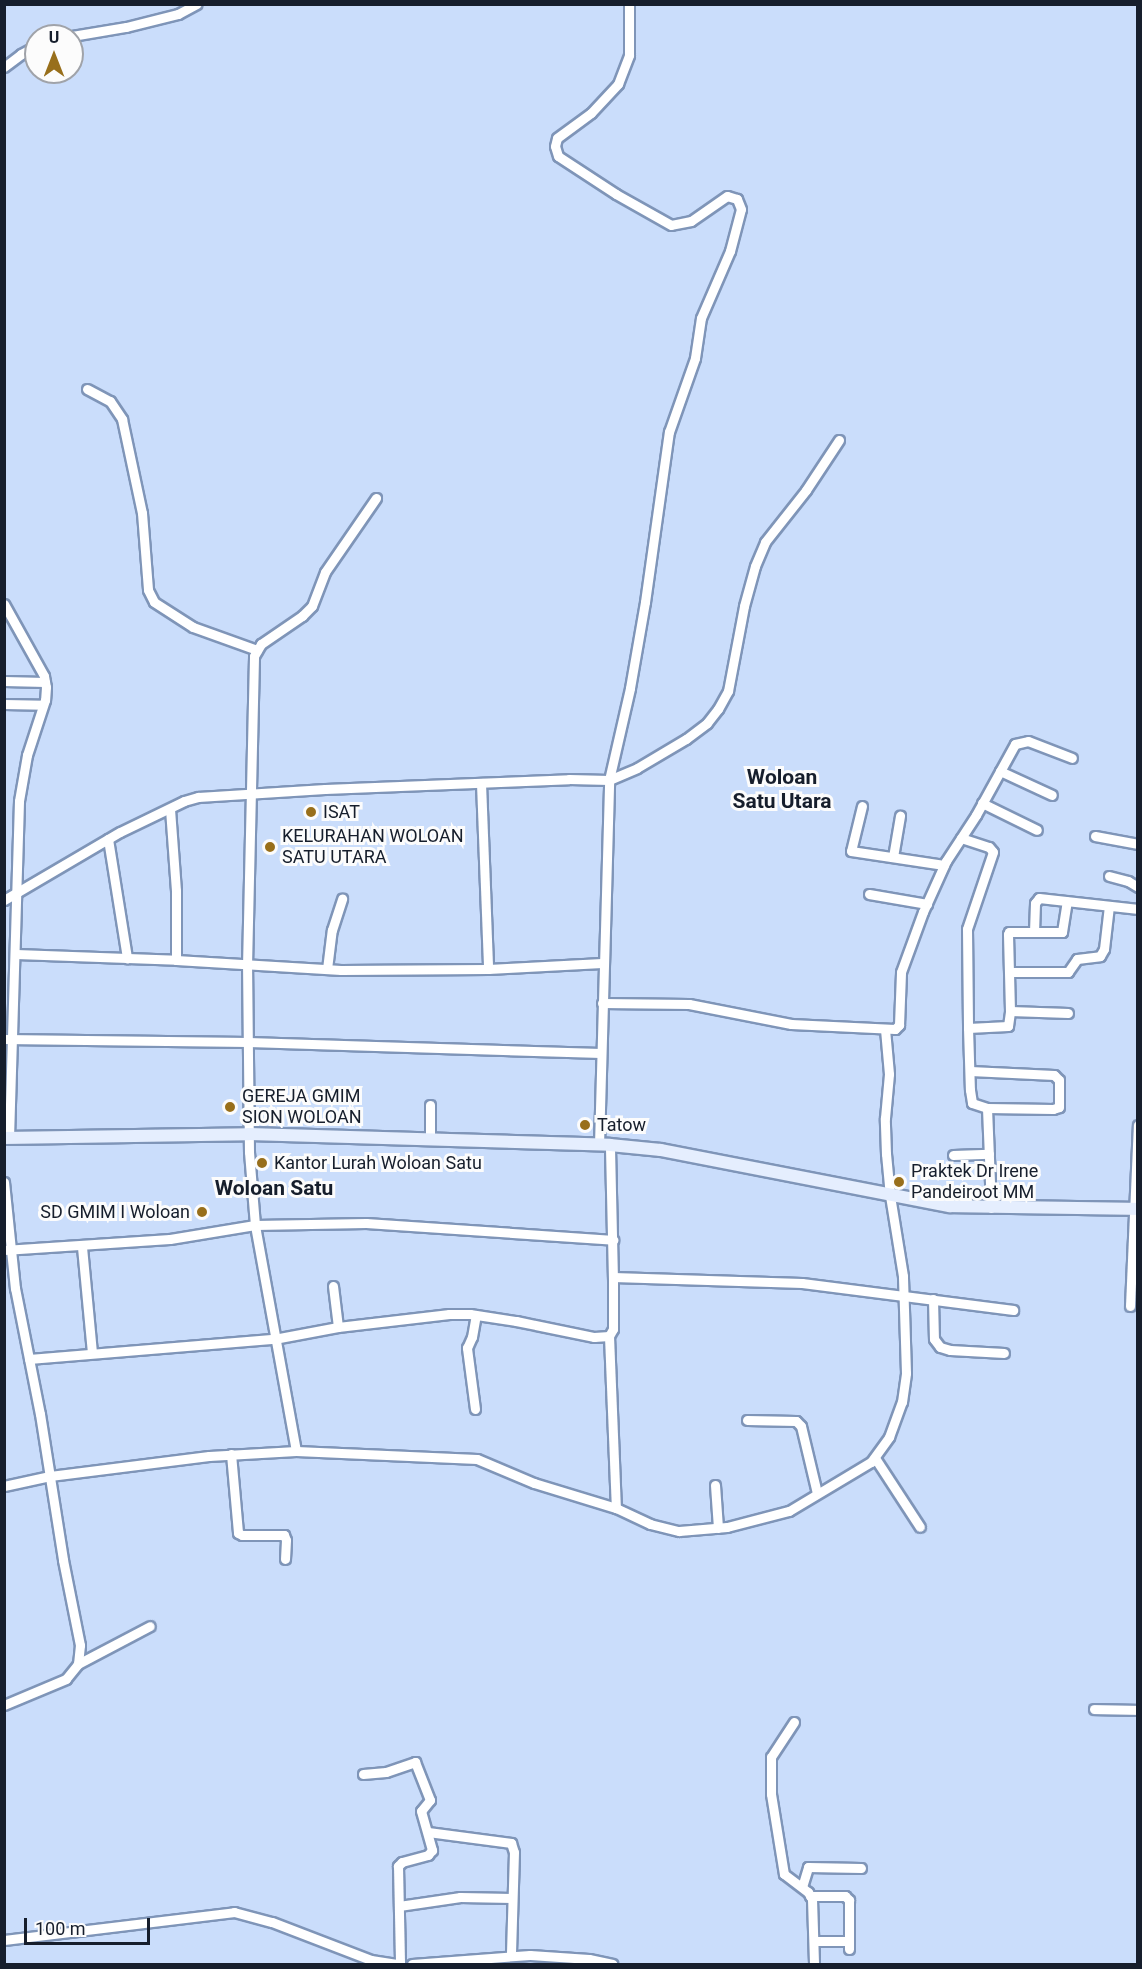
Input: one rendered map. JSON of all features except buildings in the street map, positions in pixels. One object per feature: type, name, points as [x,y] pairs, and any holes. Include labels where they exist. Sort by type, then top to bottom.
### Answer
[{"type":"main road","points":[[7,1138],[249,1134],[604,1145],[662,1150],[950,1206],[1136,1209]]},
{"type":"street","points":[[84,34],[126,27],[178,14],[197,4]]},
{"type":"street","points":[[616,1508],[609,1336],[613,1329],[613,1240],[604,1145],[601,1053],[609,780],[630,688],[645,602],[669,432],[695,358],[701,318],[730,251],[741,209],[738,199],[727,196],[691,221],[672,225],[616,194],[558,156],[555,146],[557,138],[591,113],[618,84],[629,55],[629,4]]},
{"type":"street","points":[[4,67],[24,52]]},
{"type":"street","points":[[87,389],[110,401],[122,419],[143,522],[148,590],[154,602],[193,627],[257,650]]},
{"type":"street","points":[[4,900],[108,839],[198,797],[251,792],[569,779],[609,780],[637,768],[686,739],[707,723],[718,709],[728,691],[754,566],[765,542],[806,490],[839,440]]},
{"type":"street","points":[[296,1451],[255,1225],[249,1134],[247,966],[254,656],[257,650],[312,606],[325,572],[376,498]]},
{"type":"street","points":[[4,604],[45,682],[43,705],[23,776],[15,894],[16,954],[8,1039],[7,1138]]},
{"type":"street","points":[[4,681],[45,682]]},
{"type":"street","points":[[4,704],[43,705]]},
{"type":"street","points":[[602,1003],[688,1004],[792,1024],[895,1029],[898,1024],[902,972],[927,904],[944,865],[1015,744],[1020,741],[1072,758]]},
{"type":"street","points":[[1000,771],[1052,795]]},
{"type":"street","points":[[481,783],[488,969]]},
{"type":"street","points":[[982,803],[1037,830]]},
{"type":"street","points":[[862,806],[851,851],[944,865]]},
{"type":"street","points":[[170,809],[176,891],[176,960]]},
{"type":"street","points":[[893,857],[900,816]]},
{"type":"street","points":[[1095,836],[1137,844]]},
{"type":"street","points":[[961,838],[989,847],[993,852],[967,929],[968,1028],[970,1071],[972,1103],[987,1108],[1057,1109],[1058,1078],[1054,1075],[970,1071]]},
{"type":"street","points":[[108,839],[127,958]]},
{"type":"street","points":[[1109,876],[1137,886]]},
{"type":"street","points":[[869,894],[927,904]]},
{"type":"street","points":[[327,969],[332,930],[342,899]]},
{"type":"street","points":[[1034,932],[1037,899],[1137,909]]},
{"type":"street","points":[[968,1028],[1006,1027],[1010,1011],[1009,932],[1057,933],[1064,931],[1066,901]]},
{"type":"street","points":[[1010,972],[1068,972],[1077,959],[1100,956],[1104,949],[1109,906]]},
{"type":"street","points":[[16,954],[327,969],[488,969],[602,963]]},
{"type":"street","points":[[1010,1011],[1068,1013]]},
{"type":"street","points":[[4,1486],[50,1476],[231,1455],[296,1451],[477,1459],[548,1488],[616,1508],[668,1529],[689,1531],[718,1528],[780,1514],[863,1468],[875,1458],[890,1437],[905,1387],[903,1295],[898,1237],[890,1196],[885,1118],[889,1059],[885,1029]]},
{"type":"street","points":[[8,1039],[248,1041],[601,1053]]},
{"type":"street","points":[[430,1105],[430,1139]]},
{"type":"street","points":[[987,1108],[991,1208]]},
{"type":"street","points":[[1130,1306],[1136,1209],[1137,1125]]},
{"type":"street","points":[[953,1155],[989,1154]]},
{"type":"street","points":[[4,1182],[7,1250],[79,1637],[78,1664]]},
{"type":"street","points":[[7,1250],[82,1247],[192,1237],[255,1225],[366,1223],[613,1240]]},
{"type":"street","points":[[82,1247],[92,1353]]},
{"type":"street","points":[[613,1277],[802,1283],[1013,1310]]},
{"type":"street","points":[[333,1286],[338,1327]]},
{"type":"street","points":[[933,1299],[934,1339],[940,1347],[950,1350],[1004,1353]]},
{"type":"street","points":[[29,1359],[274,1339],[338,1327],[432,1315],[476,1315],[594,1337],[609,1336]]},
{"type":"street","points":[[475,1409],[467,1348],[472,1337],[476,1315]]},
{"type":"street","points":[[747,1420],[796,1421],[801,1426],[817,1493]]},
{"type":"street","points":[[231,1455],[238,1533],[242,1535],[284,1535],[285,1559]]},
{"type":"street","points":[[875,1458],[920,1527]]},
{"type":"street","points":[[716,1485],[718,1528]]},
{"type":"street","points":[[4,1705],[66,1679],[78,1664],[150,1626]]},
{"type":"street","points":[[1094,1709],[1137,1710]]},
{"type":"street","points":[[794,1722],[771,1756],[771,1794],[784,1874],[810,1896],[814,1908],[814,1965]]},
{"type":"street","points":[[4,1941],[234,1912],[272,1922],[378,1962],[398,1965],[398,1866],[402,1862],[430,1853],[432,1846],[421,1811],[430,1800],[417,1764],[411,1762],[386,1772],[363,1774]]},
{"type":"street","points":[[428,1832],[511,1843],[514,1852],[511,1955]]},
{"type":"street","points":[[802,1887],[808,1867],[861,1868]]},
{"type":"street","points":[[810,1896],[845,1896],[849,1900],[849,1945],[814,1941]]},
{"type":"street","points":[[399,1906],[460,1897],[512,1898]]},
{"type":"street","points":[[412,1965],[511,1955],[565,1956],[612,1965]]},
{"type":"place","name":"ISAT","points":[[311,812]]},
{"type":"place","name":"KELURAHAN WOLOAN SATU UTARA","points":[[270,847]]},
{"type":"place","name":"GEREJA GMIM SION WOLOAN","points":[[230,1107]]},
{"type":"place","name":"Tatow","points":[[585,1125]]},
{"type":"place","name":"Kantor Lurah Woloan Satu","points":[[262,1163]]},
{"type":"place","name":"Praktek Dr Irene Pandeiroot MM","points":[[899,1182]]},
{"type":"place","name":"SD GMIM I Woloan","points":[[202,1212]]},
{"type":"district","name":"Woloan Satu Utara","points":[[782,789]]},
{"type":"district","name":"Woloan Satu","points":[[274,1188]]}]
